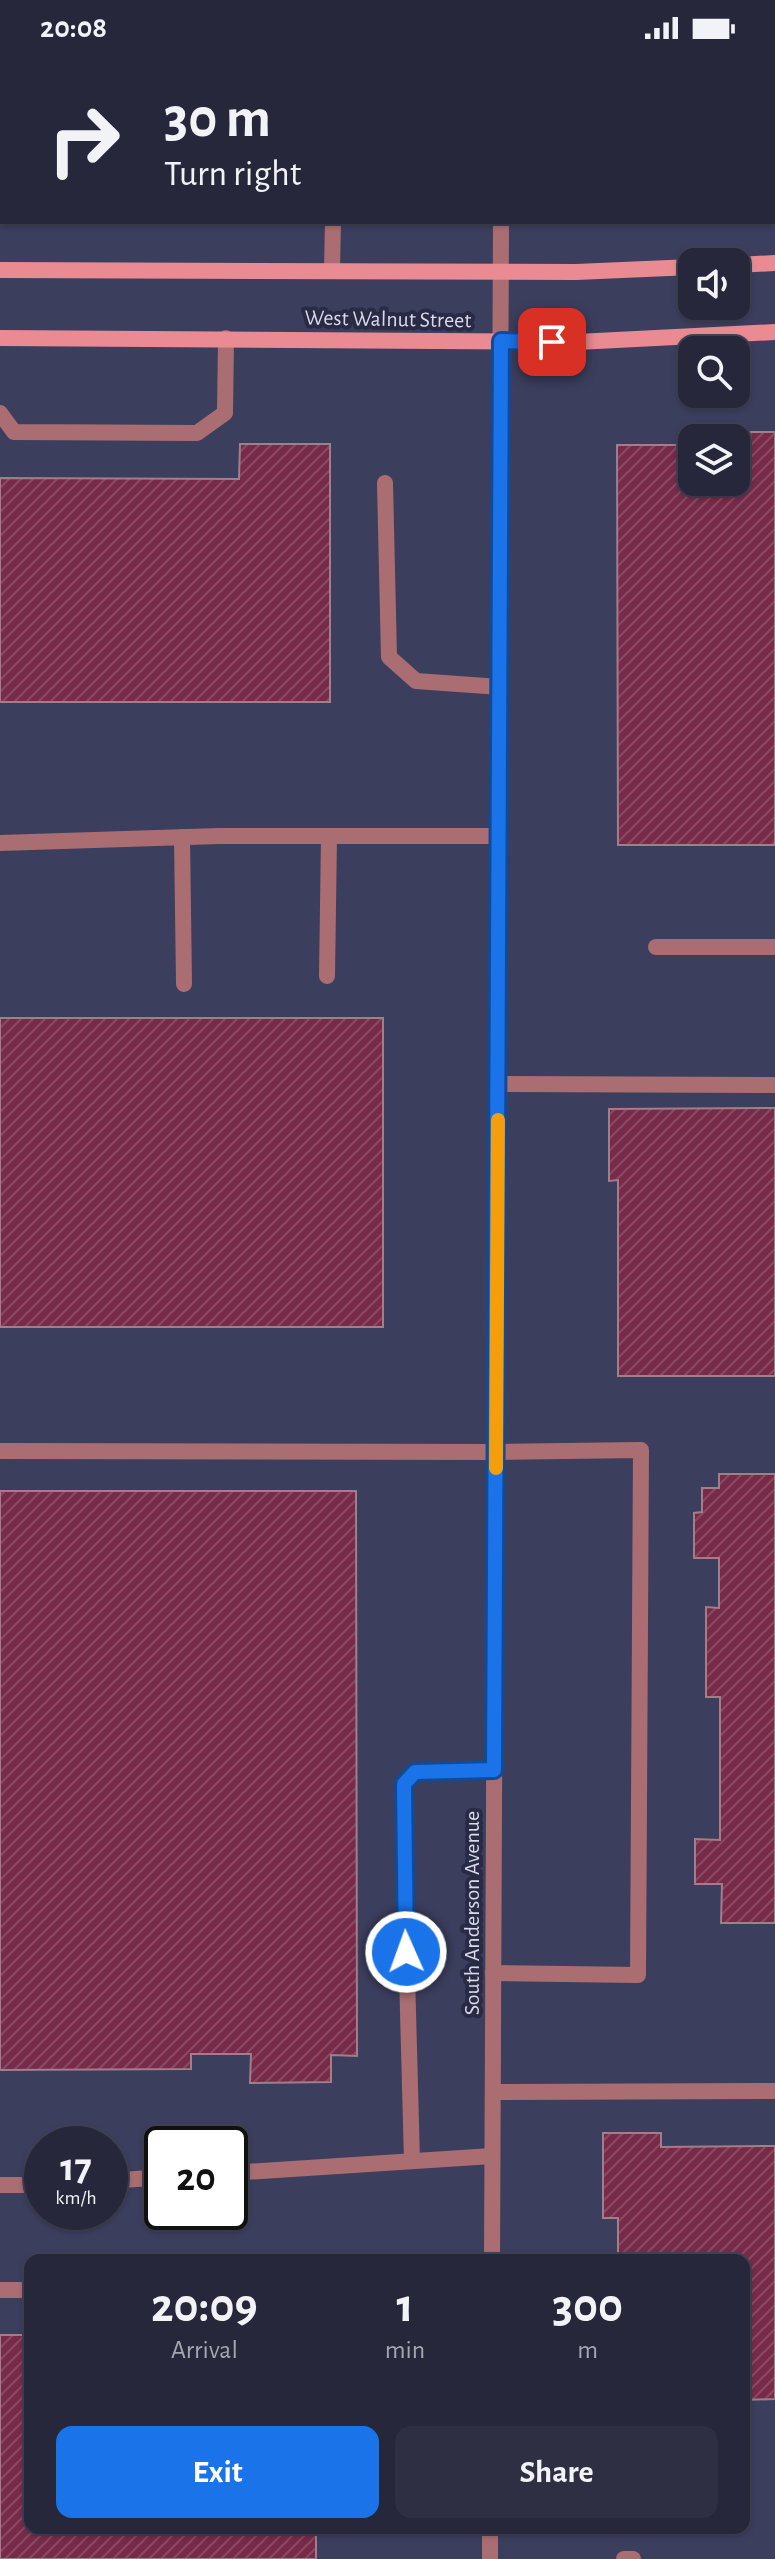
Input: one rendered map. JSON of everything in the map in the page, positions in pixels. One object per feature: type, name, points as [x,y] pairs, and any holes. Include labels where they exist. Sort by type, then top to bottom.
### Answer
[{"type":"street","points":[[332,270],[333,224]]},
{"type":"street","name":"South Anderson Avenue","points":[[492,2254],[501,224]]},
{"type":"street","points":[[750,264],[775,263]]},
{"type":"street","points":[[0,270],[576,272],[678,268]]},
{"type":"street","name":"West Walnut Street","points":[[0,338],[577,342],[775,332]]},
{"type":"street","points":[[0,413],[14,432],[197,433],[225,413],[226,338]]},
{"type":"street","points":[[385,483],[389,657],[416,681],[500,687]]},
{"type":"street","points":[[327,976],[329,836]]},
{"type":"street","points":[[0,843],[182,837],[499,836]]},
{"type":"street","points":[[182,837],[184,984]]},
{"type":"street","points":[[656,947],[775,947]]},
{"type":"street","points":[[498,1084],[775,1085]]},
{"type":"street","points":[[0,1451],[641,1450],[638,1975],[493,1973]]},
{"type":"street","points":[[412,2161],[404,1784],[415,1772],[494,1770]]},
{"type":"street","points":[[493,2092],[775,2091]]},
{"type":"street","points":[[248,2172],[492,2156]]},
{"type":"street","points":[[0,2185],[24,2185]]},
{"type":"street","points":[[0,2290],[24,2290]]},
{"type":"street","points":[[490,2534],[490,2559]]},
{"type":"street","points":[[624,2559],[633,2559]]},
{"type":"shaded area","points":[[0,224],[775,224],[775,2559],[0,2559]]},
{"type":"building","points":[[750,432],[775,432],[775,845],[618,845],[617,445],[678,445],[678,496],[750,496]]},
{"type":"building","points":[[240,444],[330,444],[330,702],[0,702],[0,478],[239,479]]},
{"type":"building","points":[[0,1018],[383,1018],[383,1327],[0,1327]]},
{"type":"building","points":[[775,1108],[775,1376],[618,1376],[618,1180],[609,1181],[609,1109]]},
{"type":"building","points":[[719,1474],[775,1474],[775,1923],[721,1923],[722,1884],[695,1884],[695,1839],[720,1840],[720,1697],[706,1697],[706,1607],[719,1608],[719,1558],[694,1558],[694,1513],[702,1512],[702,1488],[719,1488]]},
{"type":"building","points":[[0,1491],[356,1491],[357,2056],[331,2055],[331,2082],[250,2083],[251,2054],[191,2054],[191,2069],[0,2070]]},
{"type":"building","points":[[603,2133],[661,2133],[661,2147],[775,2146],[775,2399],[750,2400],[750,2254],[618,2254],[618,2218],[603,2218]]},
{"type":"building","points":[[0,2335],[24,2335],[24,2534],[316,2534],[316,2559],[0,2559]]},
{"type":"slow traffic","points":[[496,1468],[498,1120]]},
{"type":"route","points":[[406,1952],[404,1784],[415,1772],[494,1770],[501,341],[552,342]]}]
